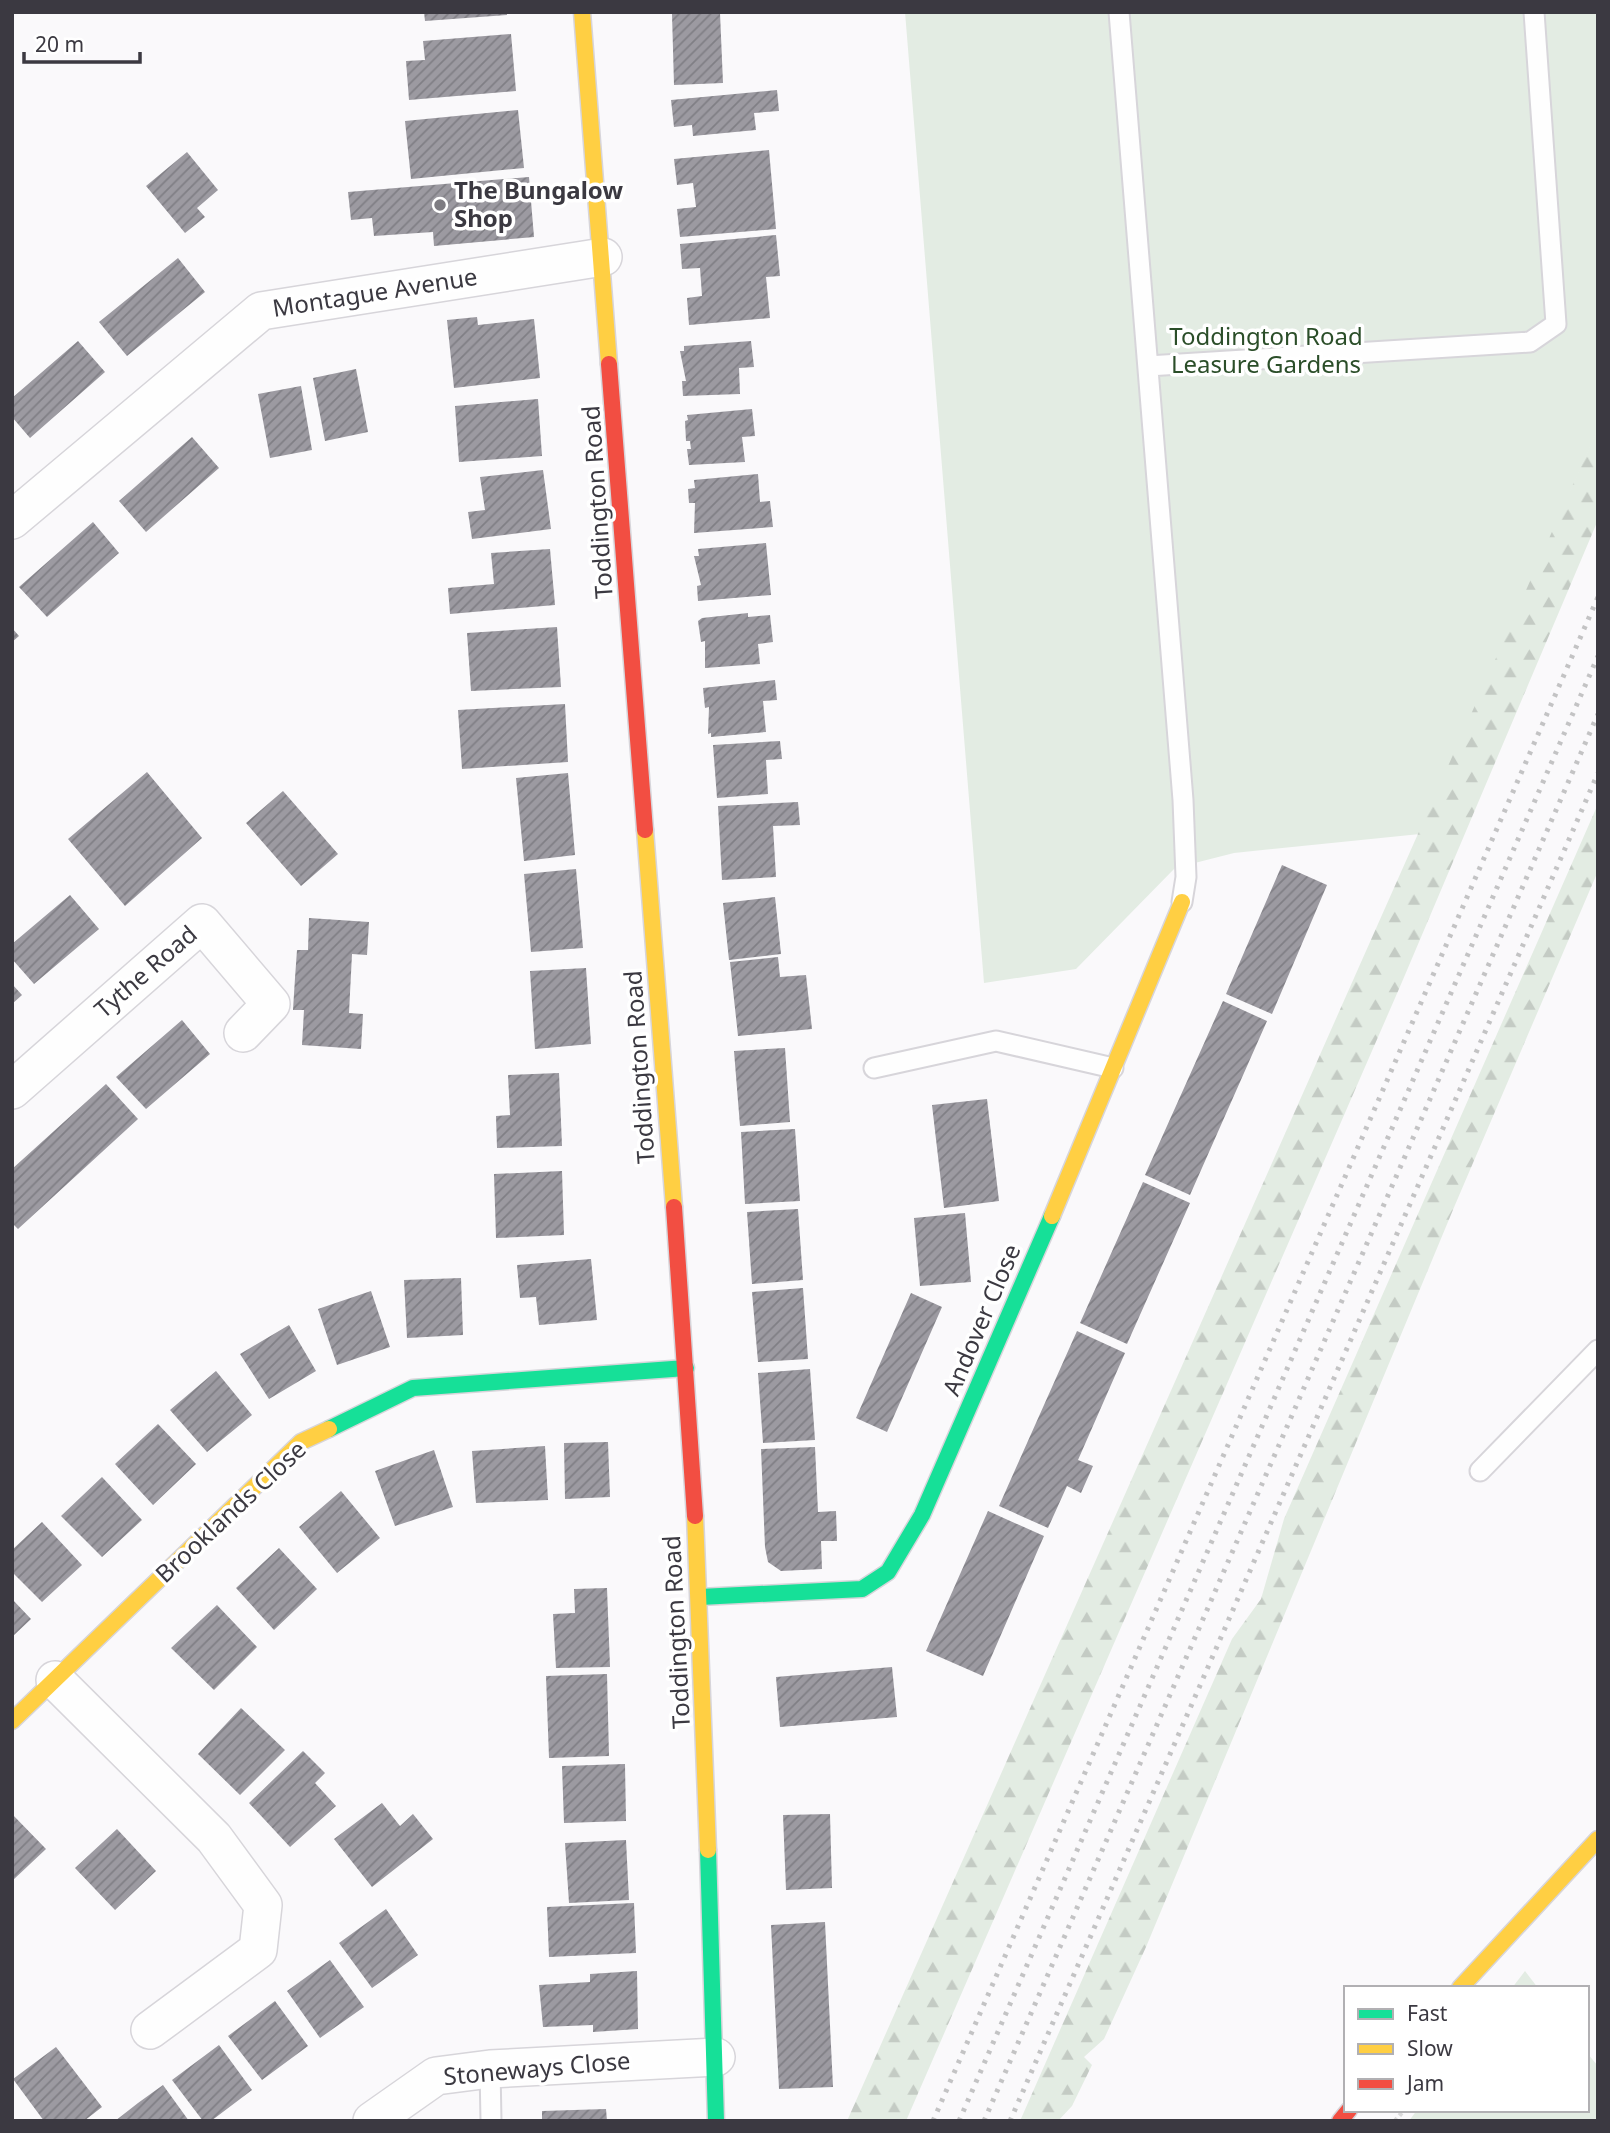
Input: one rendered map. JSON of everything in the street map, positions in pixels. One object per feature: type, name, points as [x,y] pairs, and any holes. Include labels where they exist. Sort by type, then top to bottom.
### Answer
[{"type":"main road","name":"Toddington Road","points":[[582,12],[603,257],[686,1368],[700,1597],[716,2121]]},
{"type":"main road","name":"Andover Close","points":[[700,1597],[862,1588],[888,1572],[922,1515],[1182,902]]},
{"type":"main road","name":"Brooklands Close","points":[[12,1721],[301,1442],[413,1388],[686,1368]]},
{"type":"main road","points":[[1462,1986],[1598,1839]]},
{"type":"street","name":"Montague Avenue","points":[[12,520],[261,311],[603,257]]},
{"type":"street","name":"Tythe Road","points":[[12,1090],[202,923],[271,1004],[243,1033]]},
{"type":"street","points":[[55,1680],[214,1838],[263,1905],[258,1950],[150,2030]]},
{"type":"street","name":"Stoneways Close","points":[[373,2121],[436,2076],[490,2069],[716,2057]]},
{"type":"lane","points":[[1119,12],[1183,800],[1186,877],[1182,902]]},
{"type":"lane","points":[[1148,366],[1530,342],[1556,324],[1534,12]]},
{"type":"lane","points":[[874,1068],[996,1041],[1113,1068]]},
{"type":"lane","points":[[1480,1471],[1598,1350]]},
{"type":"lane","points":[[490,2069],[491,2121]]},
{"type":"green space","name":"Toddington Road Leasure Gardens","points":[[905,12],[1598,12],[1598,429],[1420,834],[1234,853],[1175,868],[1076,969],[984,983]]},
{"type":"green space","points":[[1598,428],[1598,520],[1402,982],[906,2121],[847,2121]]},
{"type":"green space","points":[[1598,804],[1598,871],[1455,1205],[1146,1947],[1104,2039],[1084,2057],[1092,2065],[1072,2106],[1058,2121],[1020,2121],[1232,1639],[1261,1599],[1284,1519]]},
{"type":"green space","points":[[1525,1971],[1536,1986],[1514,1986]]},
{"type":"green space","points":[[1589,2055],[1598,2066],[1598,2121],[1409,2121],[1416,2112],[1589,2112]]},
{"type":"building","points":[[424,12],[507,12],[507,15],[425,21]]},
{"type":"building","points":[[720,13],[723,83],[674,85],[672,14]]},
{"type":"building","points":[[511,34],[516,91],[409,100],[406,61],[425,60],[423,41]]},
{"type":"building","points":[[777,90],[779,111],[754,113],[756,130],[693,136],[692,125],[674,127],[671,100]]},
{"type":"building","points":[[518,110],[524,168],[411,179],[405,121]]},
{"type":"building","points":[[769,150],[776,229],[680,237],[677,209],[696,207],[693,183],[677,185],[674,159]]},
{"type":"building","points":[[187,152],[218,190],[197,208],[205,217],[185,233],[146,186]]},
{"type":"building","name":"The Bungalow Shop","points":[[529,177],[534,237],[434,246],[433,232],[374,236],[372,218],[351,220],[348,192]]},
{"type":"building","points":[[776,235],[780,276],[766,277],[770,318],[689,325],[687,298],[702,296],[700,268],[682,269],[680,244]]},
{"type":"building","points":[[178,258],[205,292],[127,356],[99,322]]},
{"type":"building","points":[[477,317],[478,325],[534,319],[540,378],[454,388],[447,320]]},
{"type":"building","points":[[78,341],[105,372],[30,438],[12,417],[12,398]]},
{"type":"building","points":[[751,341],[754,367],[739,368],[740,394],[683,396],[682,381],[686,381],[680,351],[684,351],[684,346]]},
{"type":"building","points":[[356,369],[368,432],[325,441],[313,378]]},
{"type":"building","points":[[301,386],[312,450],[270,458],[258,394]]},
{"type":"building","points":[[538,399],[542,456],[459,462],[455,406]]},
{"type":"building","points":[[752,409],[755,436],[742,437],[745,462],[689,465],[687,449],[691,449],[690,441],[686,441],[687,415]]},
{"type":"building","points":[[192,437],[219,468],[146,532],[119,501]]},
{"type":"building","points":[[543,470],[551,529],[472,539],[468,512],[485,510],[480,477]]},
{"type":"building","points":[[758,474],[760,502],[770,501],[773,527],[694,533],[695,503],[689,503],[688,489],[695,488],[694,480]]},
{"type":"building","points":[[93,522],[119,553],[47,617],[19,587]]},
{"type":"building","points":[[766,543],[771,595],[698,601],[697,586],[701,585],[694,556],[699,556],[698,549]]},
{"type":"building","points":[[550,549],[555,605],[450,614],[448,588],[494,584],[491,553]]},
{"type":"building","points":[[748,613],[748,617],[770,615],[773,642],[758,644],[760,664],[705,668],[705,641],[701,642],[698,621],[702,618]]},
{"type":"building","points":[[557,627],[561,687],[471,691],[467,633]]},
{"type":"building","points":[[12,628],[19,636],[12,642]]},
{"type":"building","points":[[775,680],[777,700],[763,701],[766,732],[711,737],[711,733],[708,734],[709,707],[705,708],[703,688]]},
{"type":"building","points":[[565,704],[568,762],[462,769],[458,710]]},
{"type":"building","points":[[780,741],[782,759],[766,760],[768,794],[717,798],[713,745]]},
{"type":"building","points":[[147,772],[202,838],[125,906],[68,839]]},
{"type":"building","points":[[568,773],[575,855],[524,861],[516,778]]},
{"type":"building","points":[[283,791],[338,854],[301,886],[246,823]]},
{"type":"building","points":[[798,802],[800,825],[773,826],[776,877],[722,880],[718,806]]},
{"type":"building","points":[[1282,865],[1327,885],[1272,1014],[1226,994]]},
{"type":"building","points":[[576,869],[583,948],[531,952],[524,874]]},
{"type":"building","points":[[70,895],[99,929],[34,984],[12,959],[12,944]]},
{"type":"building","points":[[775,897],[781,954],[729,960],[723,903]]},
{"type":"building","points":[[309,918],[369,922],[367,955],[352,954],[349,1013],[363,1014],[361,1049],[302,1045],[304,1010],[293,1010],[297,950],[308,950]]},
{"type":"building","points":[[778,957],[780,977],[806,975],[812,1029],[738,1036],[730,962]]},
{"type":"building","points":[[586,968],[591,1044],[535,1049],[530,971]]},
{"type":"building","points":[[12,984],[22,995],[12,1004]]},
{"type":"building","points":[[1223,1001],[1267,1021],[1190,1195],[1145,1175]]},
{"type":"building","points":[[182,1020],[210,1054],[146,1109],[116,1077]]},
{"type":"building","points":[[785,1048],[790,1122],[740,1126],[734,1051]]},
{"type":"building","points":[[559,1073],[562,1146],[497,1148],[496,1116],[510,1115],[508,1075]]},
{"type":"building","points":[[106,1084],[138,1119],[18,1229],[12,1223],[12,1169]]},
{"type":"building","points":[[987,1099],[999,1201],[944,1208],[932,1105]]},
{"type":"building","points":[[795,1129],[800,1201],[745,1204],[741,1132]]},
{"type":"building","points":[[562,1171],[564,1235],[496,1238],[494,1174]]},
{"type":"building","points":[[1143,1182],[1190,1203],[1127,1344],[1080,1323]]},
{"type":"building","points":[[798,1209],[803,1280],[752,1284],[747,1212]]},
{"type":"building","points":[[965,1213],[971,1282],[920,1286],[914,1218]]},
{"type":"building","points":[[591,1259],[597,1320],[539,1325],[536,1297],[520,1298],[517,1265]]},
{"type":"building","points":[[461,1278],[463,1335],[407,1338],[404,1280]]},
{"type":"building","points":[[803,1288],[808,1359],[758,1362],[752,1292]]},
{"type":"building","points":[[371,1291],[390,1347],[337,1365],[318,1309]]},
{"type":"building","points":[[911,1293],[942,1307],[887,1432],[856,1418]]},
{"type":"building","points":[[289,1325],[316,1371],[269,1399],[240,1354]]},
{"type":"building","points":[[1077,1331],[1125,1353],[1078,1460],[1093,1466],[1081,1493],[1067,1486],[1048,1528],[999,1506]]},
{"type":"building","points":[[810,1369],[815,1440],[763,1443],[758,1373]]},
{"type":"building","points":[[216,1371],[252,1415],[207,1452],[170,1410]]},
{"type":"building","points":[[158,1424],[196,1464],[153,1505],[115,1464]]},
{"type":"building","points":[[608,1442],[610,1497],[565,1499],[564,1443]]},
{"type":"building","points":[[545,1446],[548,1500],[476,1503],[472,1451]]},
{"type":"building","points":[[815,1447],[818,1512],[836,1511],[837,1541],[821,1541],[822,1569],[781,1571],[768,1562],[765,1547],[761,1449]]},
{"type":"building","points":[[434,1450],[453,1507],[395,1526],[375,1471]]},
{"type":"building","points":[[102,1477],[142,1520],[102,1557],[61,1516]]},
{"type":"building","points":[[341,1491],[380,1538],[337,1573],[299,1527]]},
{"type":"building","points":[[988,1511],[1044,1536],[983,1676],[926,1651]]},
{"type":"building","points":[[42,1522],[82,1565],[42,1602],[12,1572],[12,1550]]},
{"type":"building","points":[[279,1548],[317,1589],[274,1630],[236,1588]]},
{"type":"building","points":[[607,1588],[610,1667],[556,1668],[553,1614],[575,1613],[574,1589]]},
{"type":"building","points":[[12,1599],[31,1619],[12,1637]]},
{"type":"building","points":[[217,1605],[257,1647],[214,1690],[171,1648]]},
{"type":"building","points":[[892,1667],[897,1717],[780,1727],[776,1677]]},
{"type":"building","points":[[607,1674],[609,1756],[549,1758],[546,1676]]},
{"type":"building","points":[[241,1708],[285,1750],[240,1795],[198,1754]]},
{"type":"building","points":[[303,1751],[325,1773],[315,1783],[336,1806],[290,1847],[249,1803]]},
{"type":"building","points":[[625,1764],[626,1821],[564,1823],[562,1766]]},
{"type":"building","points":[[382,1803],[400,1826],[413,1814],[433,1839],[372,1887],[334,1839]]},
{"type":"building","points":[[12,1814],[46,1849],[12,1881]]},
{"type":"building","points":[[830,1814],[832,1888],[786,1890],[783,1815]]},
{"type":"building","points":[[117,1829],[156,1871],[115,1910],[75,1868]]},
{"type":"building","points":[[626,1840],[629,1900],[569,1903],[565,1843]]},
{"type":"building","points":[[634,1903],[636,1953],[549,1957],[547,1907]]},
{"type":"building","points":[[386,1909],[418,1955],[372,1988],[339,1943]]},
{"type":"building","points":[[825,1922],[833,2087],[779,2089],[771,1925]]},
{"type":"building","points":[[330,1960],[364,2007],[320,2038],[287,1991]]},
{"type":"building","points":[[637,1971],[638,2029],[593,2032],[593,2025],[543,2027],[539,1985],[590,1982],[590,1974]]},
{"type":"building","points":[[275,2001],[308,2046],[262,2080],[228,2036]]},
{"type":"building","points":[[219,2045],[252,2090],[211,2121],[203,2121],[172,2080]]},
{"type":"building","points":[[56,2047],[102,2107],[84,2121],[44,2121],[13,2079]]},
{"type":"building","points":[[163,2085],[189,2121],[115,2121],[138,2103]]},
{"type":"building","points":[[606,2109],[607,2121],[542,2121],[542,2111]]},
{"type":"railway","points":[[933,2121],[1598,597]]},
{"type":"railway","points":[[959,2121],[1598,656]]},
{"type":"railway","points":[[984,2121],[1598,714]]},
{"type":"railway","points":[[1010,2121],[1598,773]]},
{"type":"traffic: fast","points":[[700,1597],[862,1589],[888,1572],[922,1515],[1052,1216]]},
{"type":"traffic: fast","points":[[329,1429],[413,1388],[686,1368]]},
{"type":"traffic: fast","points":[[708,1850],[716,2121]]},
{"type":"traffic: slow","points":[[582,12],[609,364]]},
{"type":"traffic: slow","points":[[645,830],[674,1207]]},
{"type":"traffic: slow","points":[[1052,1216],[1182,902]]},
{"type":"traffic: slow","points":[[12,1721],[301,1442],[329,1429]]},
{"type":"traffic: slow","points":[[695,1516],[708,1850]]},
{"type":"traffic: slow","points":[[1462,1986],[1598,1839]]},
{"type":"traffic: jam","points":[[609,364],[645,830]]},
{"type":"traffic: jam","points":[[674,1207],[695,1516]]},
{"type":"traffic: jam","points":[[1340,2121],[1347,2112]]},
{"type":"place","name":"The Bungalow Shop","points":[[440,205]]}]
